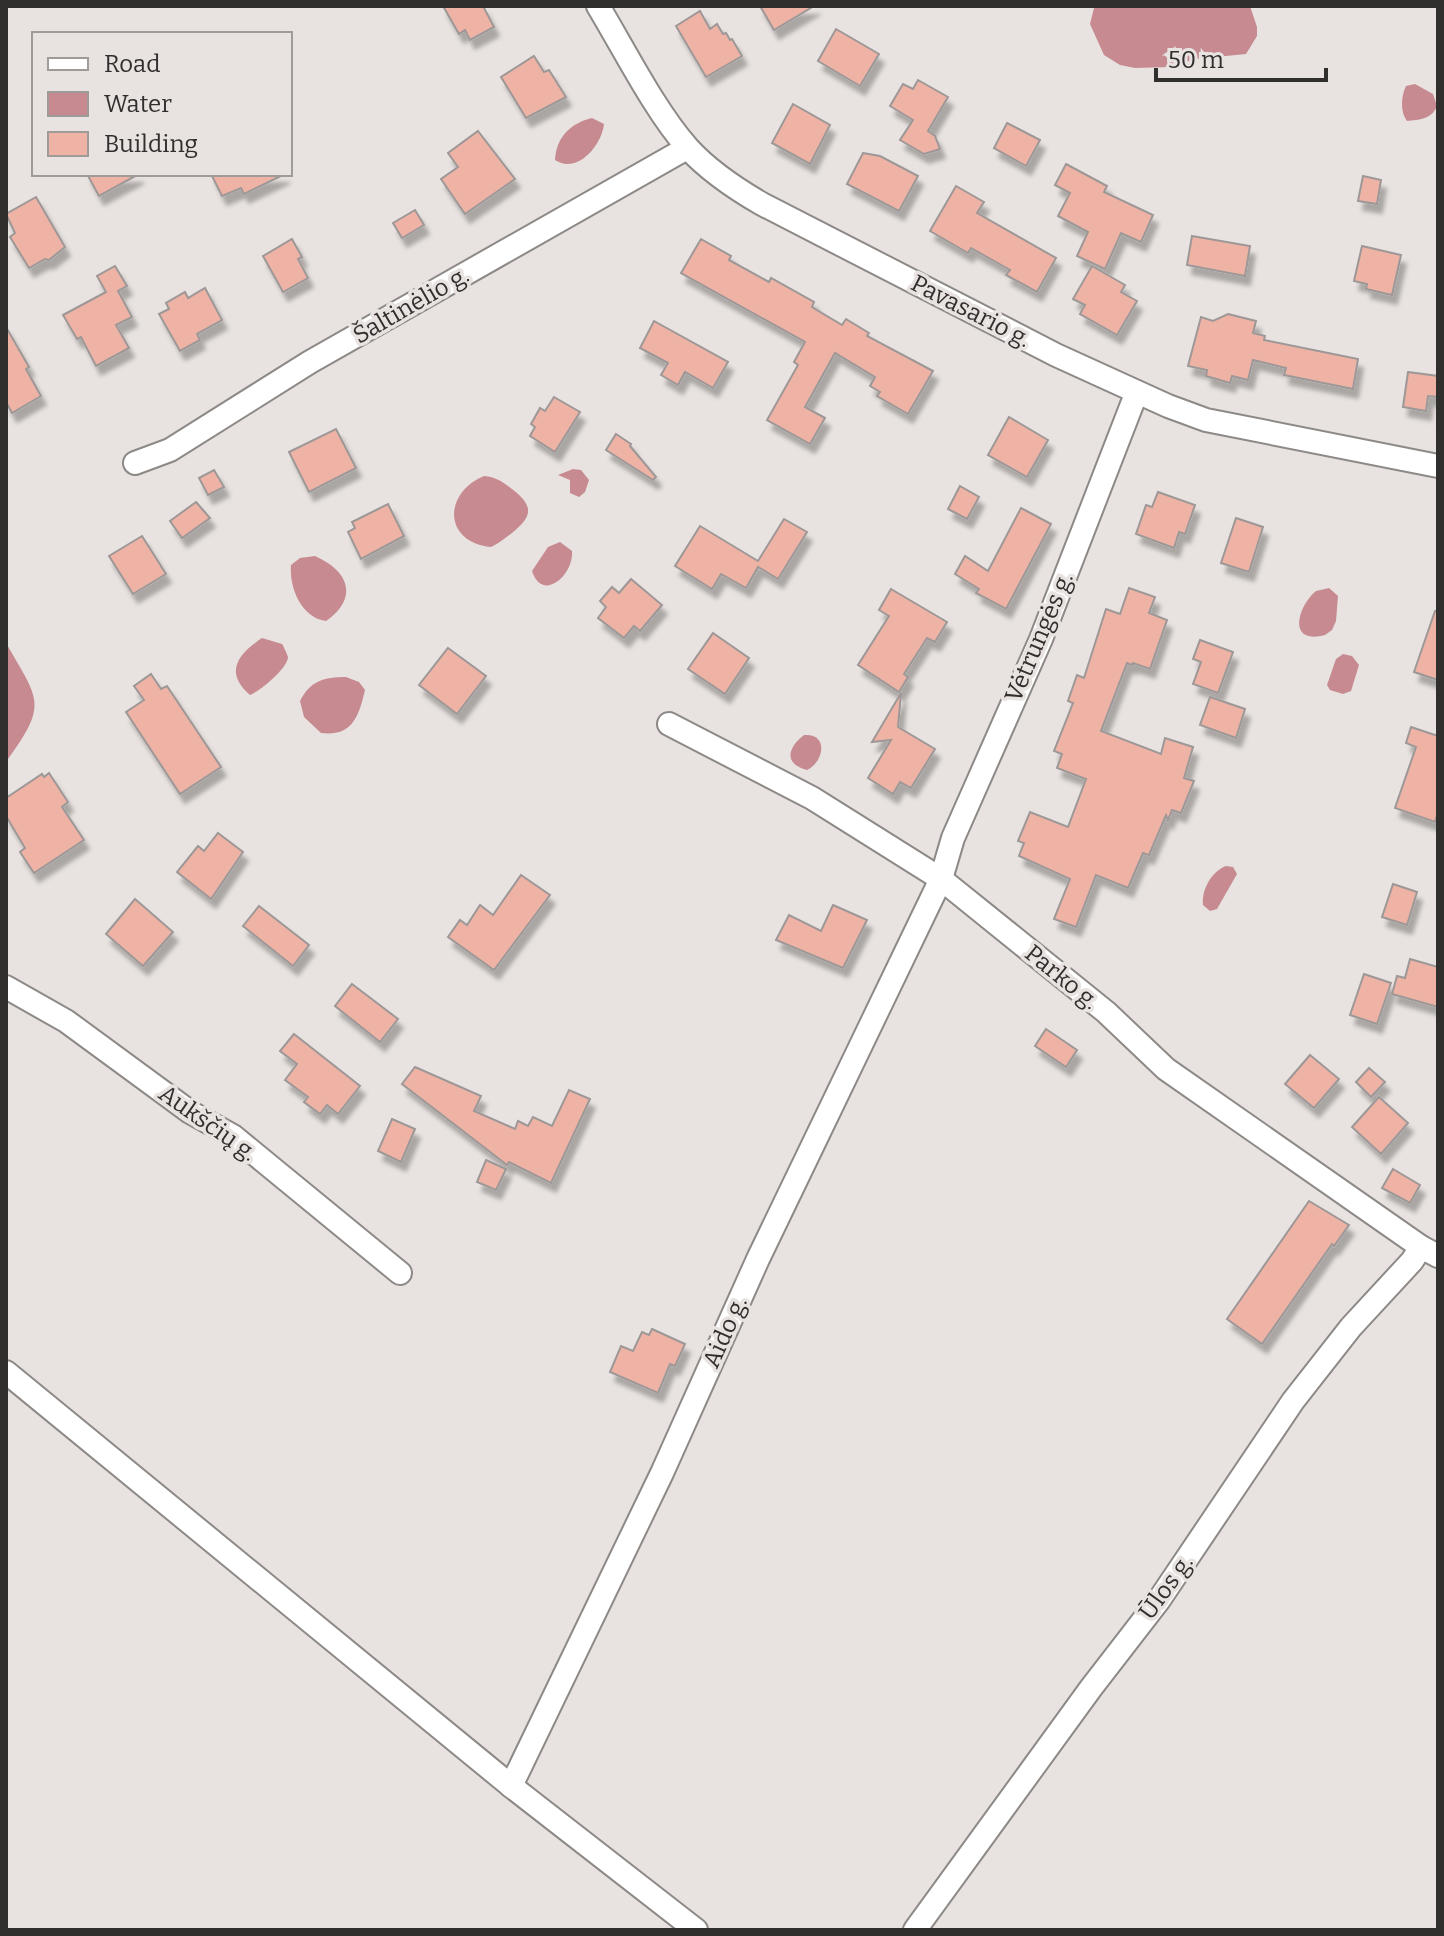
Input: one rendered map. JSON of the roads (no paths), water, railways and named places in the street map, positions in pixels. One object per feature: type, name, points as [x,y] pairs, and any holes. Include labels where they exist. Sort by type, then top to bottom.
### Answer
[{"type":"street","name":"Pavasario g.","points":[[598,6],[687,148],[739,191],[762,204],[1136,394],[1206,420],[1438,466]]},
{"type":"street","name":"Šaltinėlio g.","points":[[135,463],[170,450],[310,362],[687,148]]},
{"type":"street","name":"Vėtrungės g.","points":[[941,879],[953,838],[1041,639],[1136,394]]},
{"type":"street","name":"Parko g.","points":[[669,724],[812,798],[941,879],[1106,1012],[1166,1069],[1430,1252]]},
{"type":"street","name":"Aido g.","points":[[511,1786],[662,1473],[758,1259],[941,879]]},
{"type":"street","name":"Aukščių g.","points":[[6,987],[66,1021],[190,1112],[233,1136],[400,1273]]},
{"type":"street","name":"Ūlos g.","points":[[915,1930],[1159,1600],[1293,1401],[1351,1327],[1412,1261],[1430,1252]]},
{"type":"street","points":[[6,1372],[511,1786],[696,1930]]},
{"type":"water","points":[[1250,6],[1257,36],[1246,54],[1195,59],[1170,67],[1135,68],[1120,65],[1104,55],[1090,24],[1094,8]]},
{"type":"water","points":[[1415,84],[1433,94],[1437,106],[1428,116],[1407,121],[1402,109],[1403,94],[1406,86]]},
{"type":"water","points":[[592,118],[604,124],[599,141],[587,156],[572,164],[555,160],[558,144],[566,132]]},
{"type":"water","points":[[573,469],[581,470],[589,480],[585,492],[579,497],[570,493],[570,480],[558,475]]},
{"type":"water","points":[[484,476],[499,480],[512,489],[524,501],[528,511],[519,527],[491,547],[464,536],[454,516],[461,494]]},
{"type":"water","points":[[560,542],[572,551],[568,569],[556,582],[543,585],[532,571],[548,547]]},
{"type":"water","points":[[315,556],[336,569],[346,586],[343,603],[326,621],[317,619],[303,608],[292,583],[291,565],[300,558]]},
{"type":"water","points":[[1329,588],[1338,596],[1332,630],[1325,635],[1305,635],[1299,623],[1304,606],[1316,591]]},
{"type":"water","points":[[262,638],[282,644],[287,662],[279,673],[250,695],[237,678],[237,664],[247,650]]},
{"type":"water","points":[[6,643],[26,678],[34,703],[28,727],[6,762]]},
{"type":"water","points":[[1343,654],[1352,656],[1359,665],[1351,691],[1343,694],[1330,690],[1327,685],[1336,659]]},
{"type":"water","points":[[346,677],[359,682],[365,690],[357,716],[341,731],[321,733],[304,717],[300,701],[308,689],[318,682]]},
{"type":"water","points":[[804,735],[817,738],[821,749],[817,761],[807,770],[794,764],[790,755],[794,745]]},
{"type":"water","points":[[1226,866],[1233,867],[1237,874],[1217,909],[1210,911],[1203,905],[1206,887],[1216,872]]}]
